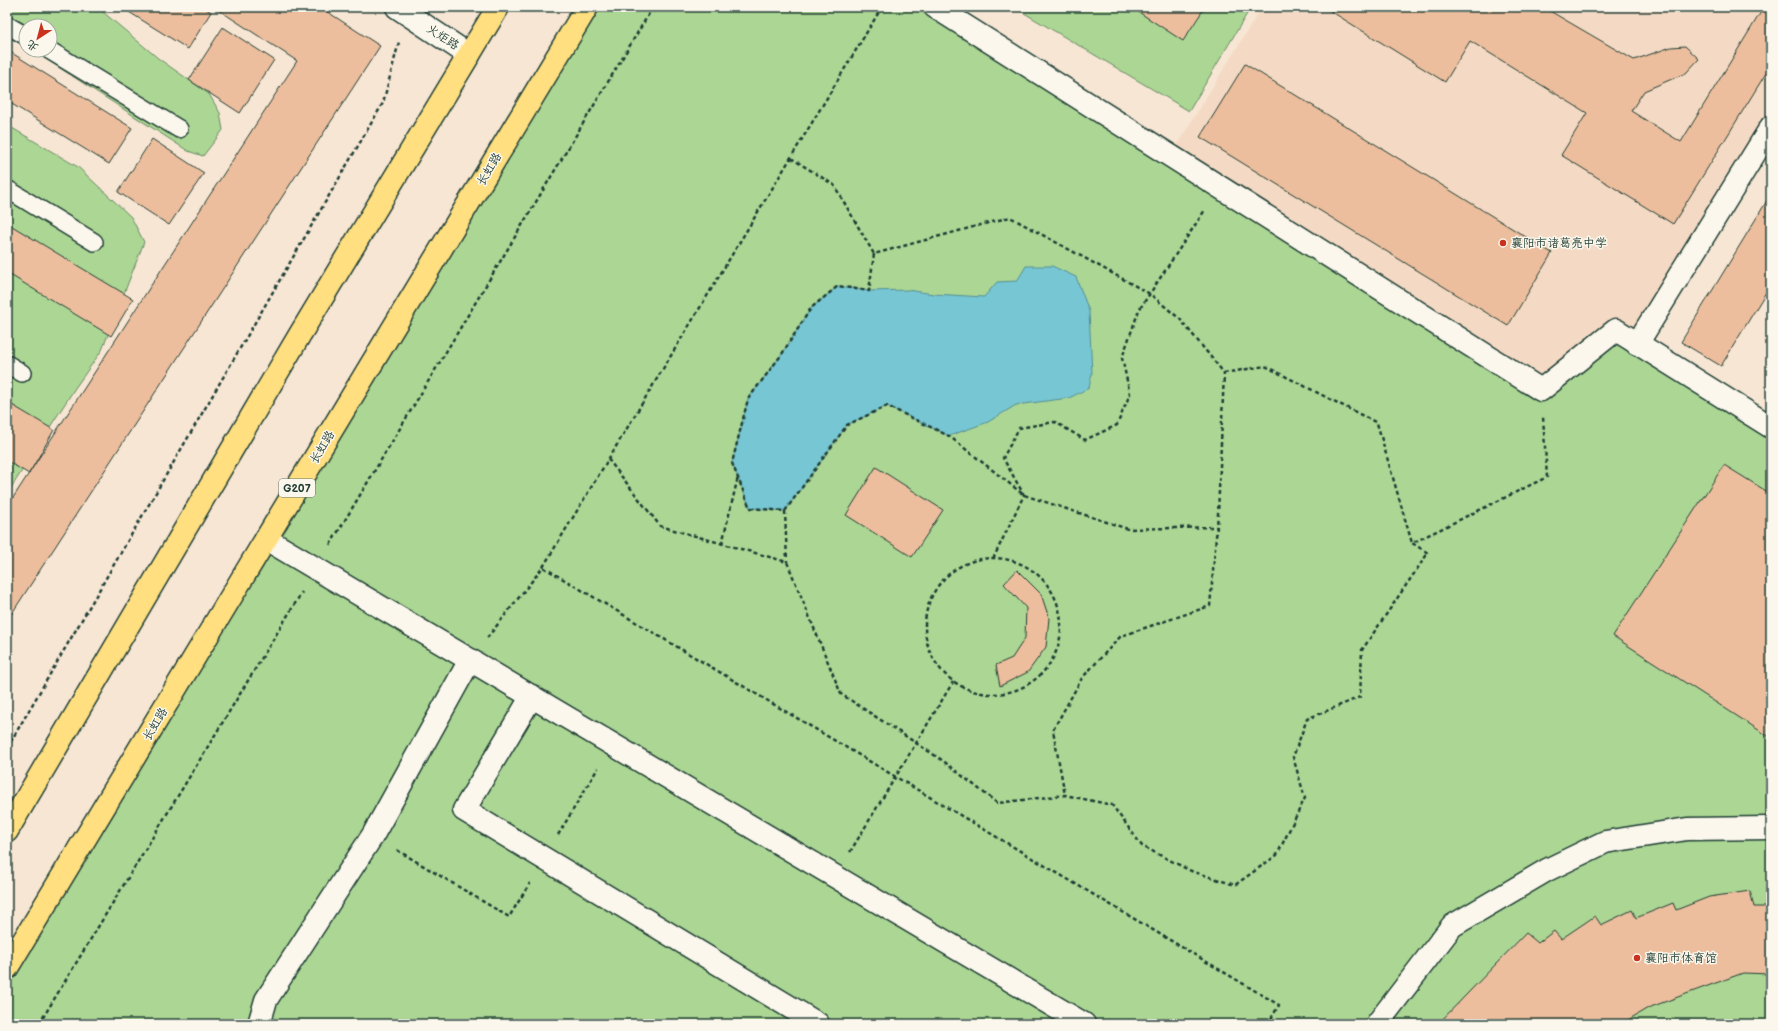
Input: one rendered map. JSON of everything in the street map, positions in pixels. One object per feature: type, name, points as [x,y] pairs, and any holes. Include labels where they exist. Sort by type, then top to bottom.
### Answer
[{"type":"highway","points":[[7,831],[295,343],[498,7]]},
{"type":"highway","name":"长虹路","points":[[7,968],[587,7]]},
{"type":"street","points":[[935,7],[1541,390],[1616,330],[1771,427]]},
{"type":"street","name":"火炬路","points":[[401,10],[470,55]]},
{"type":"street","points":[[1637,344],[1771,127]]},
{"type":"street","points":[[266,539],[836,877],[1076,1022]]},
{"type":"street","points":[[259,1024],[266,1000],[373,835],[470,660]]},
{"type":"street","points":[[532,696],[464,810],[818,1024]]},
{"type":"street","points":[[1377,1024],[1452,926],[1548,870],[1605,842],[1687,829],[1771,828]]},
{"type":"lane","points":[[7,25],[18,31]]},
{"type":"lane","points":[[58,55],[179,129]]},
{"type":"lane","points":[[7,189],[94,242]]},
{"type":"lane","points":[[7,364],[22,373]]},
{"type":"path","points":[[39,1024],[316,568],[653,7]]},
{"type":"path","points":[[470,660],[543,567],[882,7]]},
{"type":"path","points":[[7,748],[383,104],[401,10]]},
{"type":"path","points":[[785,511],[750,508],[732,462],[748,399],[782,354],[811,308],[838,286],[869,291],[874,254],[834,185],[791,158]]},
{"type":"path","points":[[1024,495],[1003,458],[1019,428],[1055,422],[1085,440],[1117,425],[1130,394],[1122,358],[1139,310],[1220,187]]},
{"type":"path","points":[[874,254],[1010,217],[1150,294],[1180,319],[1224,373],[1217,526],[1210,606],[1121,636],[1082,678],[1053,730],[1065,795]]},
{"type":"path","points":[[1217,526],[1128,529],[1024,495],[949,436],[887,406],[847,425],[785,511],[787,562],[842,694],[916,743],[997,803],[1065,795],[1112,805],[1142,846],[1190,871],[1235,885],[1277,855],[1305,798],[1293,757],[1307,719],[1360,696],[1362,650],[1428,553],[1412,543],[1377,423],[1265,366],[1224,373]]},
{"type":"path","points":[[1412,543],[1547,477],[1541,390]]},
{"type":"path","points":[[608,459],[660,526],[787,562]]},
{"type":"path","points":[[722,544],[738,477]]},
{"type":"path","points":[[993,559],[1024,495]]},
{"type":"path","points":[[982,558],[993,559],[1004,559],[1026,567],[1043,580],[1055,599],[1061,621],[1059,643],[1050,663],[1036,680],[1016,691],[994,694],[972,692],[953,682],[936,666],[926,644],[924,622],[929,600],[942,580],[960,566],[982,558]]},
{"type":"path","points":[[543,567],[1279,1005],[1268,1024]]},
{"type":"path","points":[[836,877],[953,682]]},
{"type":"shaded area","name":"襄阳市诸葛亮中学","points":[[1262,7],[1771,7],[1771,127],[1637,344],[1541,390],[1170,156]]},
{"type":"green space","points":[[7,7],[97,7],[159,59],[209,94],[220,113],[223,130],[203,156],[188,151],[44,58],[58,58],[58,18],[18,18],[18,41],[7,34]]},
{"type":"green space","points":[[587,7],[935,7],[1540,390],[1616,330],[1771,430],[1771,1024],[7,1024],[7,968]]},
{"type":"green space","points":[[1014,7],[1251,7],[1189,111]]},
{"type":"green space","points":[[7,125],[78,167],[131,217],[144,242],[102,350],[75,388],[7,494]]},
{"type":"water","points":[[1026,266],[1052,266],[1076,277],[1089,311],[1092,373],[1089,388],[1069,398],[1016,405],[988,422],[949,436],[887,406],[847,425],[785,511],[750,508],[732,463],[748,399],[782,354],[811,308],[838,286],[869,291],[907,290],[934,294],[984,297],[997,282],[1017,281]]},
{"type":"building","points":[[121,7],[203,7],[211,12],[188,49]]},
{"type":"building","points":[[214,7],[320,7],[380,46],[7,621],[7,507],[297,61]]},
{"type":"building","points":[[1131,7],[1205,7],[1183,41]]},
{"type":"building","points":[[1324,7],[1543,7],[1634,60],[1671,47],[1685,46],[1699,59],[1686,73],[1644,91],[1631,111],[1681,142],[1764,7],[1771,7],[1771,65],[1673,224],[1561,155],[1587,113],[1470,41],[1445,82]]},
{"type":"building","points":[[223,27],[274,60],[240,113],[189,80]]},
{"type":"building","points":[[7,50],[132,128],[109,164],[7,101]]},
{"type":"building","points":[[1245,64],[1552,253],[1508,326],[1200,137]]},
{"type":"building","points":[[152,139],[204,173],[169,225],[118,192]]},
{"type":"building","points":[[1771,194],[1771,284],[1721,366],[1681,342]]},
{"type":"building","points":[[7,223],[133,299],[111,336],[7,273]]},
{"type":"building","points":[[7,402],[54,430],[29,474],[7,461]]},
{"type":"building","points":[[1724,465],[1771,494],[1771,738],[1613,636]]},
{"type":"building","points":[[876,467],[943,510],[912,557],[846,515]]},
{"type":"building","points":[[1017,570],[1041,594],[1049,618],[1046,647],[1028,672],[1000,686],[996,665],[1012,658],[1025,638],[1026,608],[1004,584]]},
{"type":"building","name":"襄阳市体育馆","points":[[1750,891],[1754,907],[1771,907],[1771,974],[1743,973],[1648,1008],[1621,1024],[1438,1024],[1526,933],[1538,943],[1554,931],[1561,939],[1595,916],[1601,925],[1632,910],[1636,918],[1673,903],[1676,910],[1709,897]]},
{"type":"place","name":"襄阳市诸葛亮中学","points":[[1503,243]]},
{"type":"place","name":"襄阳市体育馆","points":[[1637,958]]}]
